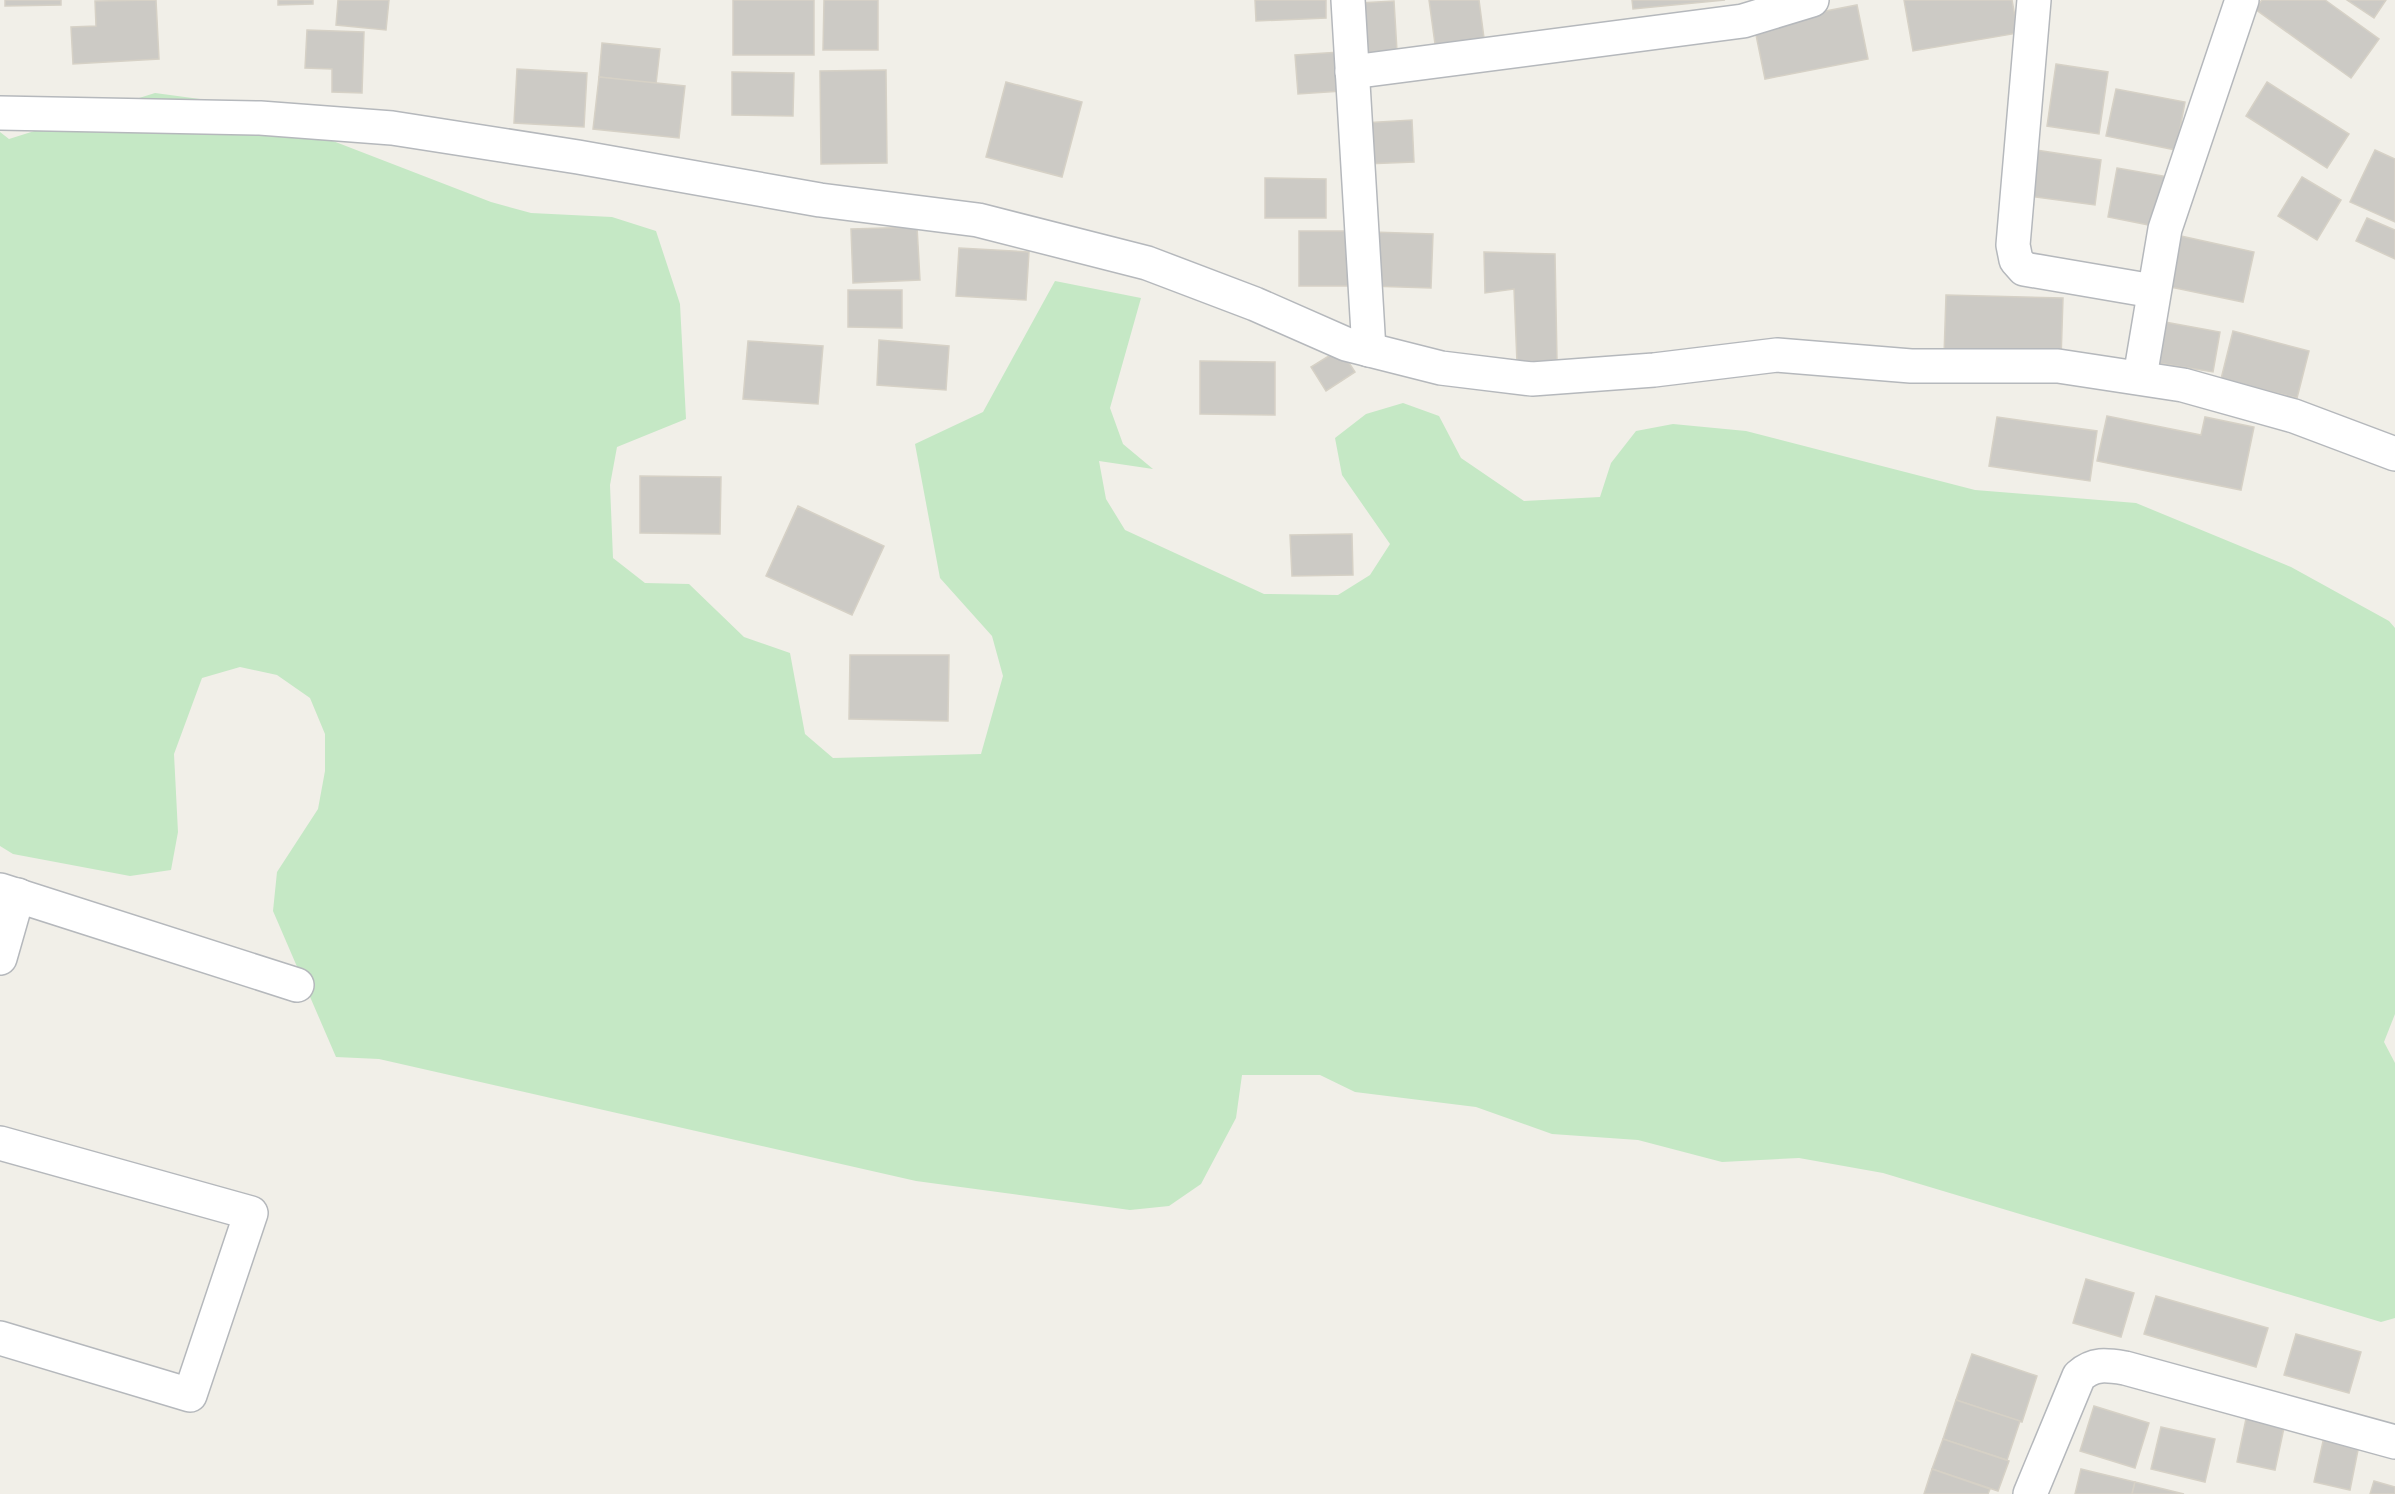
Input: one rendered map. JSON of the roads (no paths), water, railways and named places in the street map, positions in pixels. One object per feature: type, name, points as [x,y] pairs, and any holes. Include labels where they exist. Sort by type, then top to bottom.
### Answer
[{"type":"street","points":[[1348,0],[1369,350]]},
{"type":"street","points":[[1352,72],[1743,21],[1812,0]]},
{"type":"street","points":[[2034,0],[2013,245],[2016,260],[2024,269],[2038,273],[2109,282],[2153,291]]},
{"type":"street","points":[[2140,377],[2164,229],[2242,0]]},
{"type":"street","points":[[0,113],[260,118],[392,128],[578,157],[820,200],[978,220],[1147,263],[1255,304],[1346,344],[1441,368],[1532,379],[1654,370],[1777,355],[1911,366],[2058,366],[2182,385],[2294,416],[2395,454]]},
{"type":"street","points":[[0,958],[9,892],[297,985]]},
{"type":"street","points":[[0,1143],[251,1213],[190,1395],[0,1338]]},
{"type":"street","points":[[2030,1494],[2079,1376],[2088,1368],[2101,1365],[2125,1368],[2395,1442]]}]
